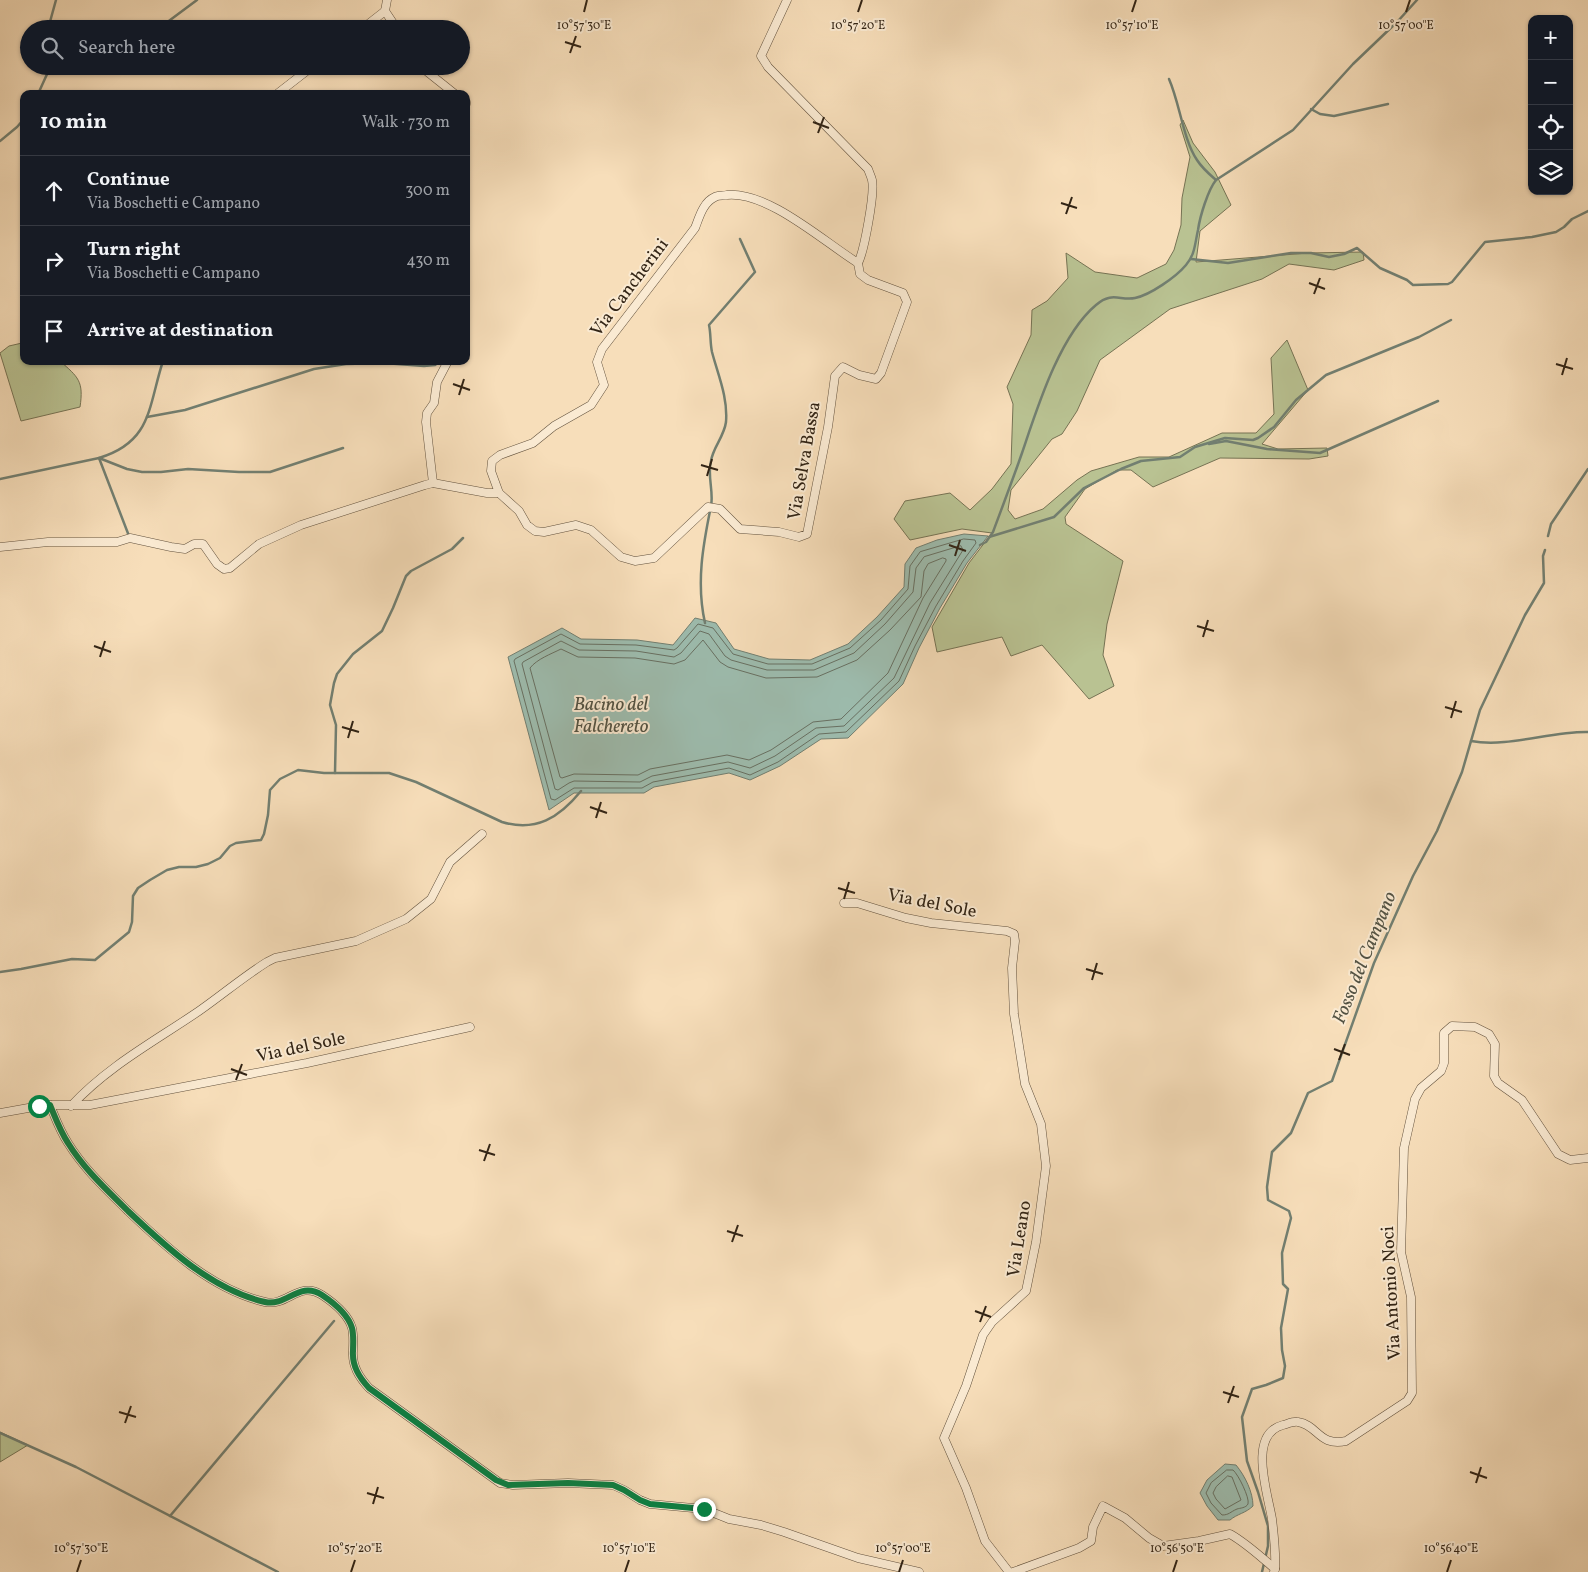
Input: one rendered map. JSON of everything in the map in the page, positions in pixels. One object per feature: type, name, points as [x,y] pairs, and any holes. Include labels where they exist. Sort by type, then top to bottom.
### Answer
[{"type":"street","points":[[374,20],[385,11],[387,0]]},
{"type":"street","points":[[787,0],[761,56],[781,81],[868,169],[872,182],[869,217],[858,263]]},
{"type":"street","points":[[385,11],[391,20]]},
{"type":"street","points":[[283,90],[302,75]]},
{"type":"street","points":[[431,75],[450,90]]},
{"type":"street","name":"Via Cancherini","points":[[499,494],[491,471],[492,461],[500,455],[533,443],[554,426],[590,405],[604,385],[597,362],[602,349],[695,228],[702,209],[715,197],[734,195],[752,198],[787,215],[824,239],[836,250],[858,263]]},
{"type":"street","name":"Via Selva Bassa","points":[[499,494],[519,511],[527,525],[535,531],[544,532],[576,525],[591,530],[621,557],[635,562],[654,558],[708,507],[720,509],[740,529],[779,532],[799,537],[807,534],[828,427],[835,376],[843,367],[859,375],[876,379],[881,373],[907,302],[903,293],[868,280],[860,274],[858,263]]},
{"type":"street","points":[[433,483],[426,422],[427,413],[434,403],[437,382],[446,365]]},
{"type":"street","points":[[0,546],[48,542],[117,542],[130,538],[185,549],[194,544],[202,544],[217,564],[224,569],[230,568],[259,544],[301,525],[433,483],[499,494]]},
{"type":"street","points":[[71,1106],[111,1069],[201,1010],[267,962],[275,958],[356,941],[406,919],[431,899],[450,862],[482,834]]},
{"type":"street","name":"Via del Sole","points":[[844,903],[857,903],[906,918],[930,923],[1007,931],[1014,934]]},
{"type":"street","name":"Via Leano","points":[[1009,1572],[985,1541],[966,1488],[944,1438],[966,1386],[983,1335],[992,1322],[1026,1291],[1036,1242],[1046,1166],[1041,1124],[1025,1084],[1014,1014],[1012,968],[1014,934]]},
{"type":"street","name":"Via Antonio Noci","points":[[1274,1570],[1276,1550],[1261,1463],[1268,1433],[1276,1427],[1298,1422],[1324,1440],[1336,1444],[1346,1441],[1407,1401],[1412,1393],[1411,1297],[1401,1252],[1404,1148],[1418,1094],[1421,1088],[1441,1071],[1444,1063],[1444,1033],[1452,1026],[1474,1026],[1489,1034],[1495,1044],[1494,1076],[1498,1083],[1522,1100],[1558,1154],[1570,1160],[1588,1158]]},
{"type":"street","name":"Via del Sole","points":[[0,1113],[50,1105],[90,1105],[222,1080],[470,1027]]},
{"type":"street","points":[[50,1105],[67,1142],[91,1175],[163,1245],[193,1268],[234,1291],[266,1303],[282,1300],[306,1290],[322,1295],[339,1309],[350,1324],[353,1334],[354,1364],[358,1375],[369,1388],[500,1483],[513,1485],[568,1483],[613,1485],[650,1504],[704,1509],[729,1519],[761,1525],[784,1532],[858,1558],[919,1572]]},
{"type":"street","points":[[1013,1572],[1079,1548],[1091,1541],[1093,1527],[1103,1506],[1125,1518],[1149,1538],[1163,1546],[1230,1534],[1239,1539],[1274,1570]]},
{"type":"green space","points":[[1183,120],[1193,143],[1215,172],[1231,205],[1200,231],[1196,262],[1308,253],[1363,252],[1364,260],[1334,270],[1289,264],[1262,279],[1170,309],[1100,360],[1077,411],[1062,434],[1052,439],[1011,490],[1008,510],[1015,519],[1043,509],[1077,480],[1091,471],[1139,457],[1169,457],[1222,433],[1256,433],[1274,414],[1271,358],[1287,340],[1308,390],[1262,444],[1278,449],[1327,448],[1328,456],[1309,459],[1220,458],[1153,487],[1131,470],[1117,470],[1085,489],[1065,517],[1066,524],[1123,561],[1107,624],[1103,655],[1114,686],[1089,699],[1042,645],[1011,656],[1002,637],[937,652],[932,627],[969,563],[992,533],[962,529],[910,540],[894,519],[905,501],[950,493],[970,510],[992,489],[1011,464],[1013,404],[1007,387],[1031,335],[1032,310],[1047,301],[1068,278],[1066,253],[1095,272],[1137,278],[1166,264],[1174,250],[1181,225],[1182,198],[1190,157],[1180,125]]},
{"type":"green space","points":[[20,343],[20,365],[64,365],[75,376],[80,385],[80,407],[21,421],[0,353],[9,346]]},
{"type":"green space","points":[[0,1432],[28,1445],[0,1462]]},
{"type":"water","name":"Bacino del Falchereto","points":[[964,534],[988,536],[967,563],[940,608],[903,684],[848,738],[821,739],[780,766],[750,780],[729,773],[654,787],[644,793],[574,793],[549,810],[508,657],[562,628],[581,639],[637,640],[673,645],[695,618],[716,623],[734,649],[769,659],[810,660],[848,644],[877,617],[904,587],[905,564],[916,548],[937,540]]},
{"type":"water","points":[[1225,1464],[1236,1465],[1239,1469],[1250,1490],[1253,1506],[1230,1520],[1218,1520],[1200,1493],[1207,1480]]},
{"type":"waterway","points":[[50,20],[56,0]]},
{"type":"waterway","points":[[170,20],[197,0]]},
{"type":"waterway","points":[[980,545],[986,542],[993,532],[1042,395],[1060,354],[1083,318],[1096,305],[1107,298],[1130,299],[1141,296],[1162,285],[1182,270],[1193,253],[1202,211],[1216,180],[1293,130],[1353,64],[1417,0]]},
{"type":"waterway","points":[[40,90],[47,75]]},
{"type":"waterway","points":[[1169,79],[1192,152],[1201,166],[1216,180]]},
{"type":"waterway","points":[[1311,109],[1320,114],[1334,116],[1388,104]]},
{"type":"waterway","points":[[0,141],[20,124]]},
{"type":"waterway","points":[[1191,259],[1228,263],[1291,253],[1311,253],[1329,257],[1344,254],[1357,248],[1380,268],[1407,280],[1413,285],[1448,284],[1452,282],[1485,242],[1532,237],[1556,232],[1572,219],[1588,211]]},
{"type":"waterway","points":[[705,623],[702,608],[701,579],[703,550],[712,501],[710,467],[712,456],[726,422],[726,404],[712,352],[709,325],[755,272],[740,239]]},
{"type":"waterway","points":[[989,537],[1054,517],[1084,488],[1141,461],[1180,457],[1195,447],[1225,438],[1253,440],[1258,438],[1274,427],[1296,400],[1326,375],[1419,337],[1451,320]]},
{"type":"waterway","points":[[0,479],[99,458],[129,443],[139,432],[145,421],[162,365]]},
{"type":"waterway","points":[[147,417],[185,410],[314,369],[340,365]]},
{"type":"waterway","points":[[411,365],[435,365]]},
{"type":"waterway","points":[[1209,444],[1226,441],[1267,449],[1320,453],[1438,401]]},
{"type":"waterway","points":[[99,458],[127,469],[142,472],[188,469],[270,472],[343,448]]},
{"type":"waterway","points":[[99,458],[129,536]]},
{"type":"waterway","name":"Fosso del Campano","points":[[1548,536],[1551,524],[1588,469]]},
{"type":"waterway","points":[[335,773],[336,725],[330,705],[337,674],[353,654],[382,631],[406,576],[411,571],[452,549],[463,538]]},
{"type":"waterway","name":"Fosso del Campano","points":[[1262,1572],[1268,1546],[1268,1526],[1247,1461],[1242,1417],[1252,1389],[1283,1378],[1285,1366],[1281,1328],[1288,1289],[1283,1284],[1282,1253],[1291,1218],[1289,1211],[1268,1200],[1267,1187],[1272,1152],[1291,1133],[1308,1093],[1332,1081],[1374,963],[1413,876],[1437,831],[1462,772],[1480,710],[1525,615],[1544,583],[1543,556],[1545,550]]},
{"type":"waterway","points":[[1471,741],[1485,743],[1515,741],[1574,732],[1588,732]]},
{"type":"waterway","points":[[0,972],[72,959],[95,960],[129,932],[132,922],[133,896],[138,888],[167,870],[208,864],[220,858],[230,846],[236,843],[261,840],[268,815],[270,790],[280,779],[298,770],[324,773],[389,773],[416,782],[502,822],[514,825],[536,824],[546,820],[564,809],[581,791]]},
{"type":"waterway","points":[[170,1516],[334,1321]]},
{"type":"waterway","points":[[0,1433],[76,1467],[278,1572]]},
{"type":"route","points":[[39,1106],[50,1105],[67,1142],[91,1175],[163,1245],[193,1268],[234,1291],[266,1303],[282,1300],[308,1290],[319,1293],[336,1306],[348,1320],[353,1330],[354,1364],[362,1381],[391,1405],[500,1483],[508,1485],[568,1483],[613,1485],[645,1503],[704,1509]]}]
